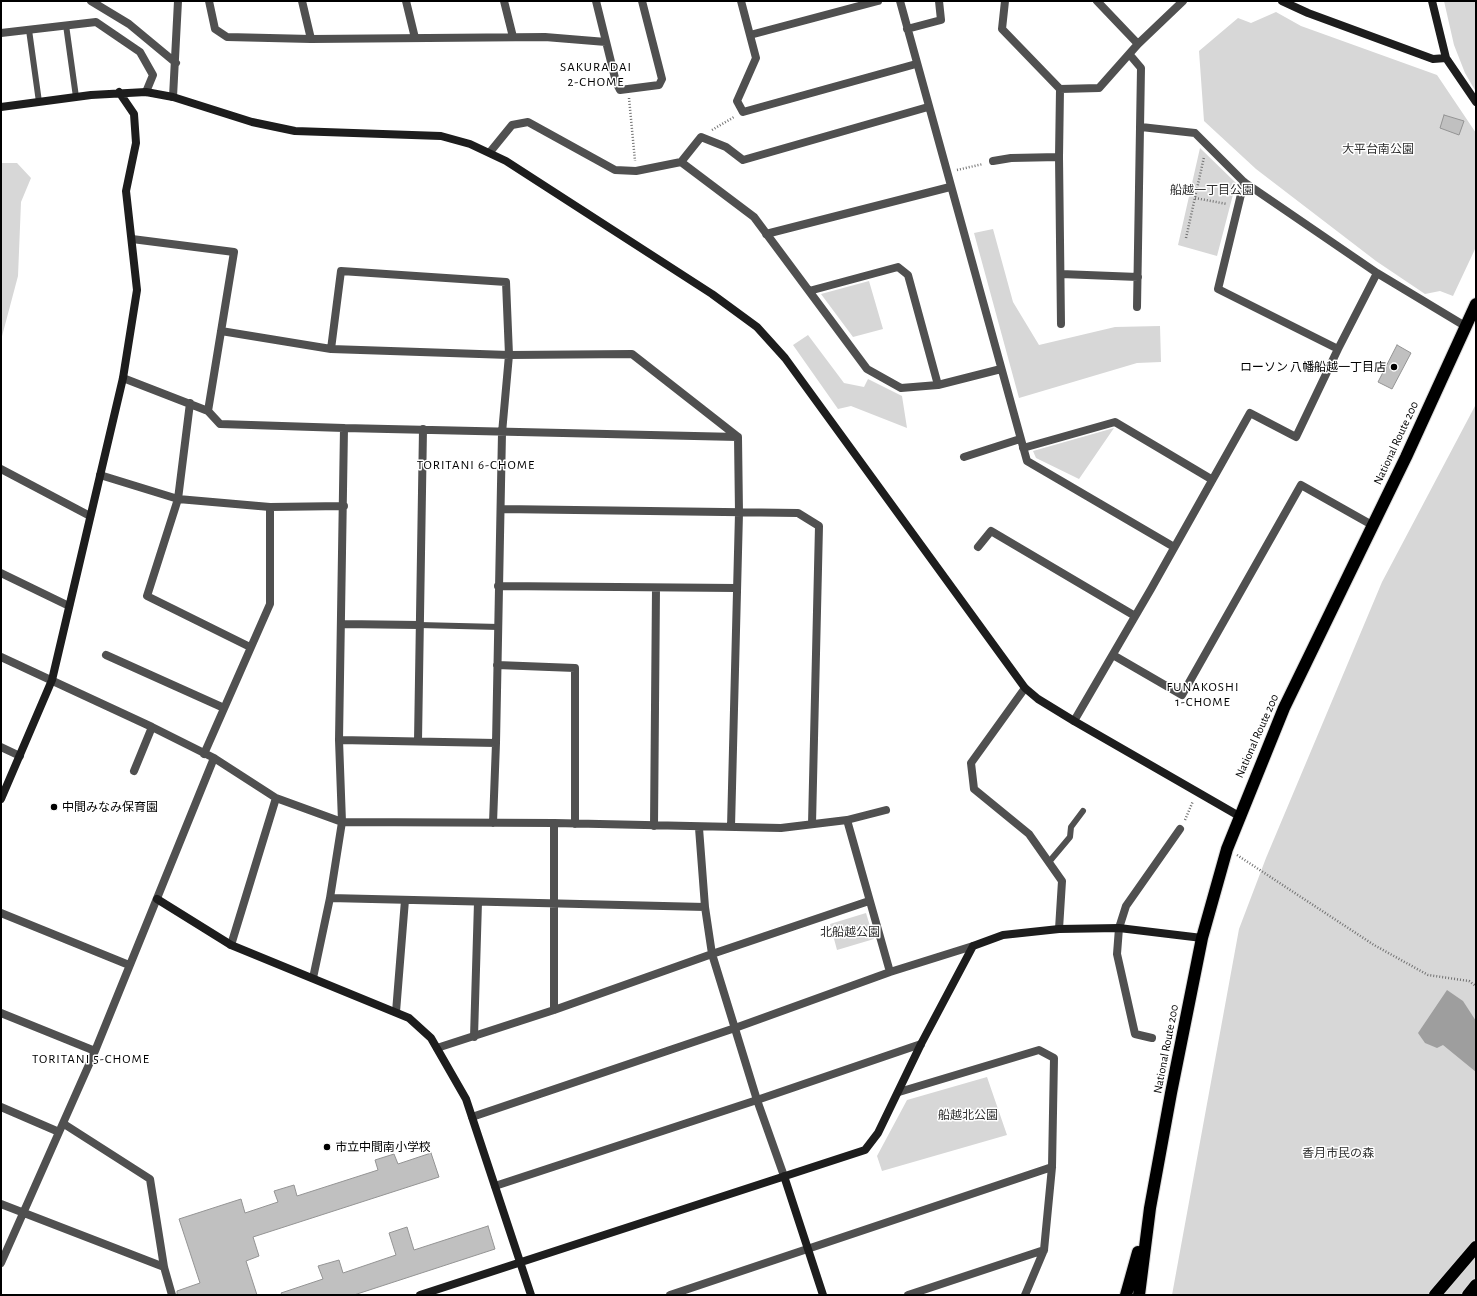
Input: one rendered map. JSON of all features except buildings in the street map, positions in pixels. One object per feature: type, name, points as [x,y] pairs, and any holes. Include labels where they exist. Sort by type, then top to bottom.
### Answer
[{"type":"highway","name":"National Route 200","points":[[1139,1295],[1150,1208],[1202,938],[1227,849],[1239,816],[1284,708],[1406,457],[1476,304]]},
{"type":"highway","name":"National Route 200","points":[[1126,1295],[1150,1208]]},
{"type":"highway","points":[[1435,1295],[1476,1247]]},
{"type":"highway","points":[[1468,1295],[1476,1286]]},
{"type":"street","points":[[91,1],[129,24],[176,63]]},
{"type":"street","points":[[173,97],[176,63],[178,1]]},
{"type":"street","points":[[209,1],[215,29],[227,37],[310,39],[513,38],[545,36],[606,42]]},
{"type":"street","points":[[302,1],[310,39]]},
{"type":"street","points":[[406,1],[415,38]]},
{"type":"street","points":[[504,1],[513,38]]},
{"type":"street","points":[[596,1],[616,82],[620,90],[660,85],[662,79],[642,1]]},
{"type":"street","points":[[742,1],[756,58],[737,101],[743,112],[916,64]]},
{"type":"street","points":[[750,35],[878,1]]},
{"type":"street","points":[[900,1],[946,173],[1027,461],[1174,547]]},
{"type":"street","points":[[907,29],[940,20],[939,1]]},
{"type":"street","points":[[1005,1],[1002,29],[1060,89],[1060,324]]},
{"type":"street","points":[[1097,1],[1138,44]]},
{"type":"street","points":[[1060,89],[1099,88],[1130,55],[1138,44],[1183,1]]},
{"type":"street","points":[[1282,1],[1432,59],[1446,58]]},
{"type":"street","points":[[1432,1],[1446,58],[1476,102]]},
{"type":"street","points":[[1,33],[96,22],[140,52],[154,75],[146,92]]},
{"type":"street","points":[[1130,55],[1141,68],[1137,307]]},
{"type":"street","points":[[1,799],[52,680],[123,378],[137,290],[126,191],[136,143],[134,114],[119,92]]},
{"type":"street","points":[[1,107],[76,96],[119,92],[146,92],[173,97],[252,122],[295,131],[441,136],[470,144],[490,152],[506,161],[712,294],[757,327],[785,358],[1025,688],[1038,699],[1074,722],[1239,816]]},
{"type":"street","points":[[490,152],[512,125],[528,122],[615,170],[636,171],[680,162],[701,137],[726,147],[743,160],[928,107]]},
{"type":"street","points":[[1141,127],[1194,133],[1244,182],[1377,273],[1465,326]]},
{"type":"street","points":[[993,161],[1011,158],[1059,156]]},
{"type":"street","points":[[680,162],[754,218],[867,369],[901,388],[938,384],[1001,369]]},
{"type":"street","points":[[1244,182],[1218,289],[1338,349]]},
{"type":"street","points":[[766,234],[950,187]]},
{"type":"street","points":[[132,239],[234,252],[208,411]]},
{"type":"street","points":[[809,291],[898,267],[908,275],[938,384]]},
{"type":"street","points":[[330,348],[341,271],[506,282],[509,355],[502,432],[498,586],[499,627],[493,823]]},
{"type":"street","points":[[1074,722],[1211,479],[1250,413],[1296,437],[1338,349],[1377,273]]},
{"type":"street","points":[[1061,274],[1138,277]]},
{"type":"street","points":[[221,332],[330,348],[509,355],[632,354],[738,437]]},
{"type":"street","points":[[123,378],[208,411],[220,424],[738,437]]},
{"type":"street","points":[[190,404],[178,498],[147,596],[250,647]]},
{"type":"street","points":[[1023,448],[1115,422],[1211,479]]},
{"type":"street","points":[[313,978],[330,898],[342,822],[339,740],[344,506],[344,428]]},
{"type":"street","points":[[418,741],[423,429]]},
{"type":"street","points":[[731,827],[739,513],[738,437]]},
{"type":"street","points":[[964,457],[1020,439]]},
{"type":"street","points":[[1,469],[90,516]]},
{"type":"street","points":[[100,474],[178,498],[270,507],[344,506]]},
{"type":"street","points":[[1113,655],[1182,695],[1301,485],[1372,525]]},
{"type":"street","points":[[204,754],[270,604],[270,507]]},
{"type":"street","points":[[501,509],[798,513],[818,526],[812,824]]},
{"type":"street","points":[[978,547],[991,531],[1135,616]]},
{"type":"street","points":[[1,573],[69,606]]},
{"type":"street","points":[[498,586],[736,588]]},
{"type":"street","points":[[654,826],[656,588]]},
{"type":"street","points":[[342,624],[419,624]]},
{"type":"street","points":[[106,655],[224,708]]},
{"type":"street","points":[[1,657],[152,727],[214,758],[276,798],[342,822],[554,823],[699,828],[781,828],[847,820],[886,810]]},
{"type":"street","points":[[497,665],[575,668],[575,824]]},
{"type":"street","points":[[1025,688],[971,763],[974,789],[1029,834],[1062,881],[1059,929]]},
{"type":"street","points":[[134,771],[152,727]]},
{"type":"street","points":[[339,740],[496,743]]},
{"type":"street","points":[[1,747],[20,756]]},
{"type":"street","points":[[1,1263],[95,1052],[214,758]]},
{"type":"street","points":[[231,945],[276,798]]},
{"type":"street","points":[[847,820],[890,972]]},
{"type":"street","points":[[554,823],[554,1010]]},
{"type":"street","points":[[699,828],[705,908],[712,954],[757,1100],[784,1176],[823,1295]]},
{"type":"street","points":[[1152,1038],[1135,1034],[1117,954],[1119,928],[1126,906],[1180,829]]},
{"type":"street","points":[[330,898],[705,908]]},
{"type":"street","points":[[158,899],[231,945],[409,1018],[431,1038],[466,1099],[522,1263],[531,1295]]},
{"type":"street","points":[[396,1012],[405,900]]},
{"type":"street","points":[[437,1048],[554,1010],[712,954],[869,901]]},
{"type":"street","points":[[474,1037],[478,902]]},
{"type":"street","points":[[1,913],[129,965]]},
{"type":"street","points":[[472,1116],[735,1028],[890,972],[1003,935],[1059,929],[1119,928],[1202,938]]},
{"type":"street","points":[[420,1295],[865,1150],[878,1133],[921,1044],[973,946]]},
{"type":"street","points":[[1,1013],[95,1052]]},
{"type":"street","points":[[495,1186],[757,1100],[921,1044]]},
{"type":"street","points":[[899,1092],[1039,1050],[1054,1058],[1052,1167],[1044,1250],[1025,1295]]},
{"type":"street","points":[[1,1107],[59,1132]]},
{"type":"street","points":[[64,1124],[150,1179],[164,1267],[172,1295]]},
{"type":"street","points":[[670,1295],[1052,1167]]},
{"type":"street","points":[[1,1204],[23,1214],[164,1267]]},
{"type":"street","points":[[908,1295],[1044,1250]]},
{"type":"lane","points":[[66,25],[76,96]]},
{"type":"lane","points":[[30,30],[39,102]]},
{"type":"lane","points":[[419,624],[499,627]]},
{"type":"lane","points":[[1049,862],[1070,837],[1070,827],[1083,811]]},
{"type":"path","points":[[628,90],[636,171]]},
{"type":"path","points":[[701,137],[743,112]]},
{"type":"path","points":[[1186,238],[1207,145]]},
{"type":"path","points":[[946,173],[993,161]]},
{"type":"path","points":[[1195,198],[1222,203]]},
{"type":"path","points":[[1180,829],[1197,792]]},
{"type":"path","points":[[1227,849],[1374,945],[1428,975],[1469,981],[1476,986]]},
{"type":"green space","points":[[1444,1],[1476,1],[1476,92],[1465,73],[1454,45]]},
{"type":"green space","name":"大平台南公園","points":[[1276,12],[1301,26],[1437,75],[1476,133],[1476,247],[1453,296],[1440,291],[1425,294],[1376,261],[1256,169],[1204,121],[1199,51],[1238,18],[1251,23]]},
{"type":"green space","name":"船越一丁目公園","points":[[1200,148],[1236,183],[1217,256],[1178,245]]},
{"type":"green space","points":[[1,163],[17,163],[31,178],[21,202],[18,276],[1,340]]},
{"type":"green space","points":[[993,229],[1013,302],[1039,345],[1115,327],[1160,326],[1161,362],[1137,363],[1019,398],[974,233]]},
{"type":"green space","points":[[869,281],[883,329],[853,337],[821,294]]},
{"type":"green space","points":[[808,335],[844,383],[864,387],[868,379],[902,396],[907,428],[851,406],[838,409],[793,345]]},
{"type":"green space","name":"香月市民の森","points":[[1475,406],[1476,1295],[1172,1295],[1239,929],[1266,858],[1382,582]]},
{"type":"green space","points":[[1114,428],[1079,479],[1036,458],[1033,451]]},
{"type":"green space","name":"北船越公園","points":[[866,913],[874,939],[837,950],[830,924]]},
{"type":"green space","name":"船越北公園","points":[[987,1077],[1007,1135],[882,1171],[877,1156],[907,1100]]},
{"type":"shaded area","points":[[1447,990],[1463,1001],[1476,1021],[1476,1072],[1443,1045],[1437,1048],[1425,1043],[1418,1033]]},
{"type":"place","name":"ローソン 八幡船越一丁目店","points":[[1394,367]]},
{"type":"place","name":"中間みなみ保育園","points":[[54,807]]},
{"type":"place","name":"市立中間南小学校","points":[[327,1147]]},
{"type":"district","name":"SAKURADAI 2-CHOME","points":[[596,74]]},
{"type":"district","name":"TORITANI 6-CHOME","points":[[476,465]]},
{"type":"district","name":"FUNAKOSHI 1-CHOME","points":[[1203,694]]},
{"type":"district","name":"TORITANI 5-CHOME","points":[[91,1059]]}]
